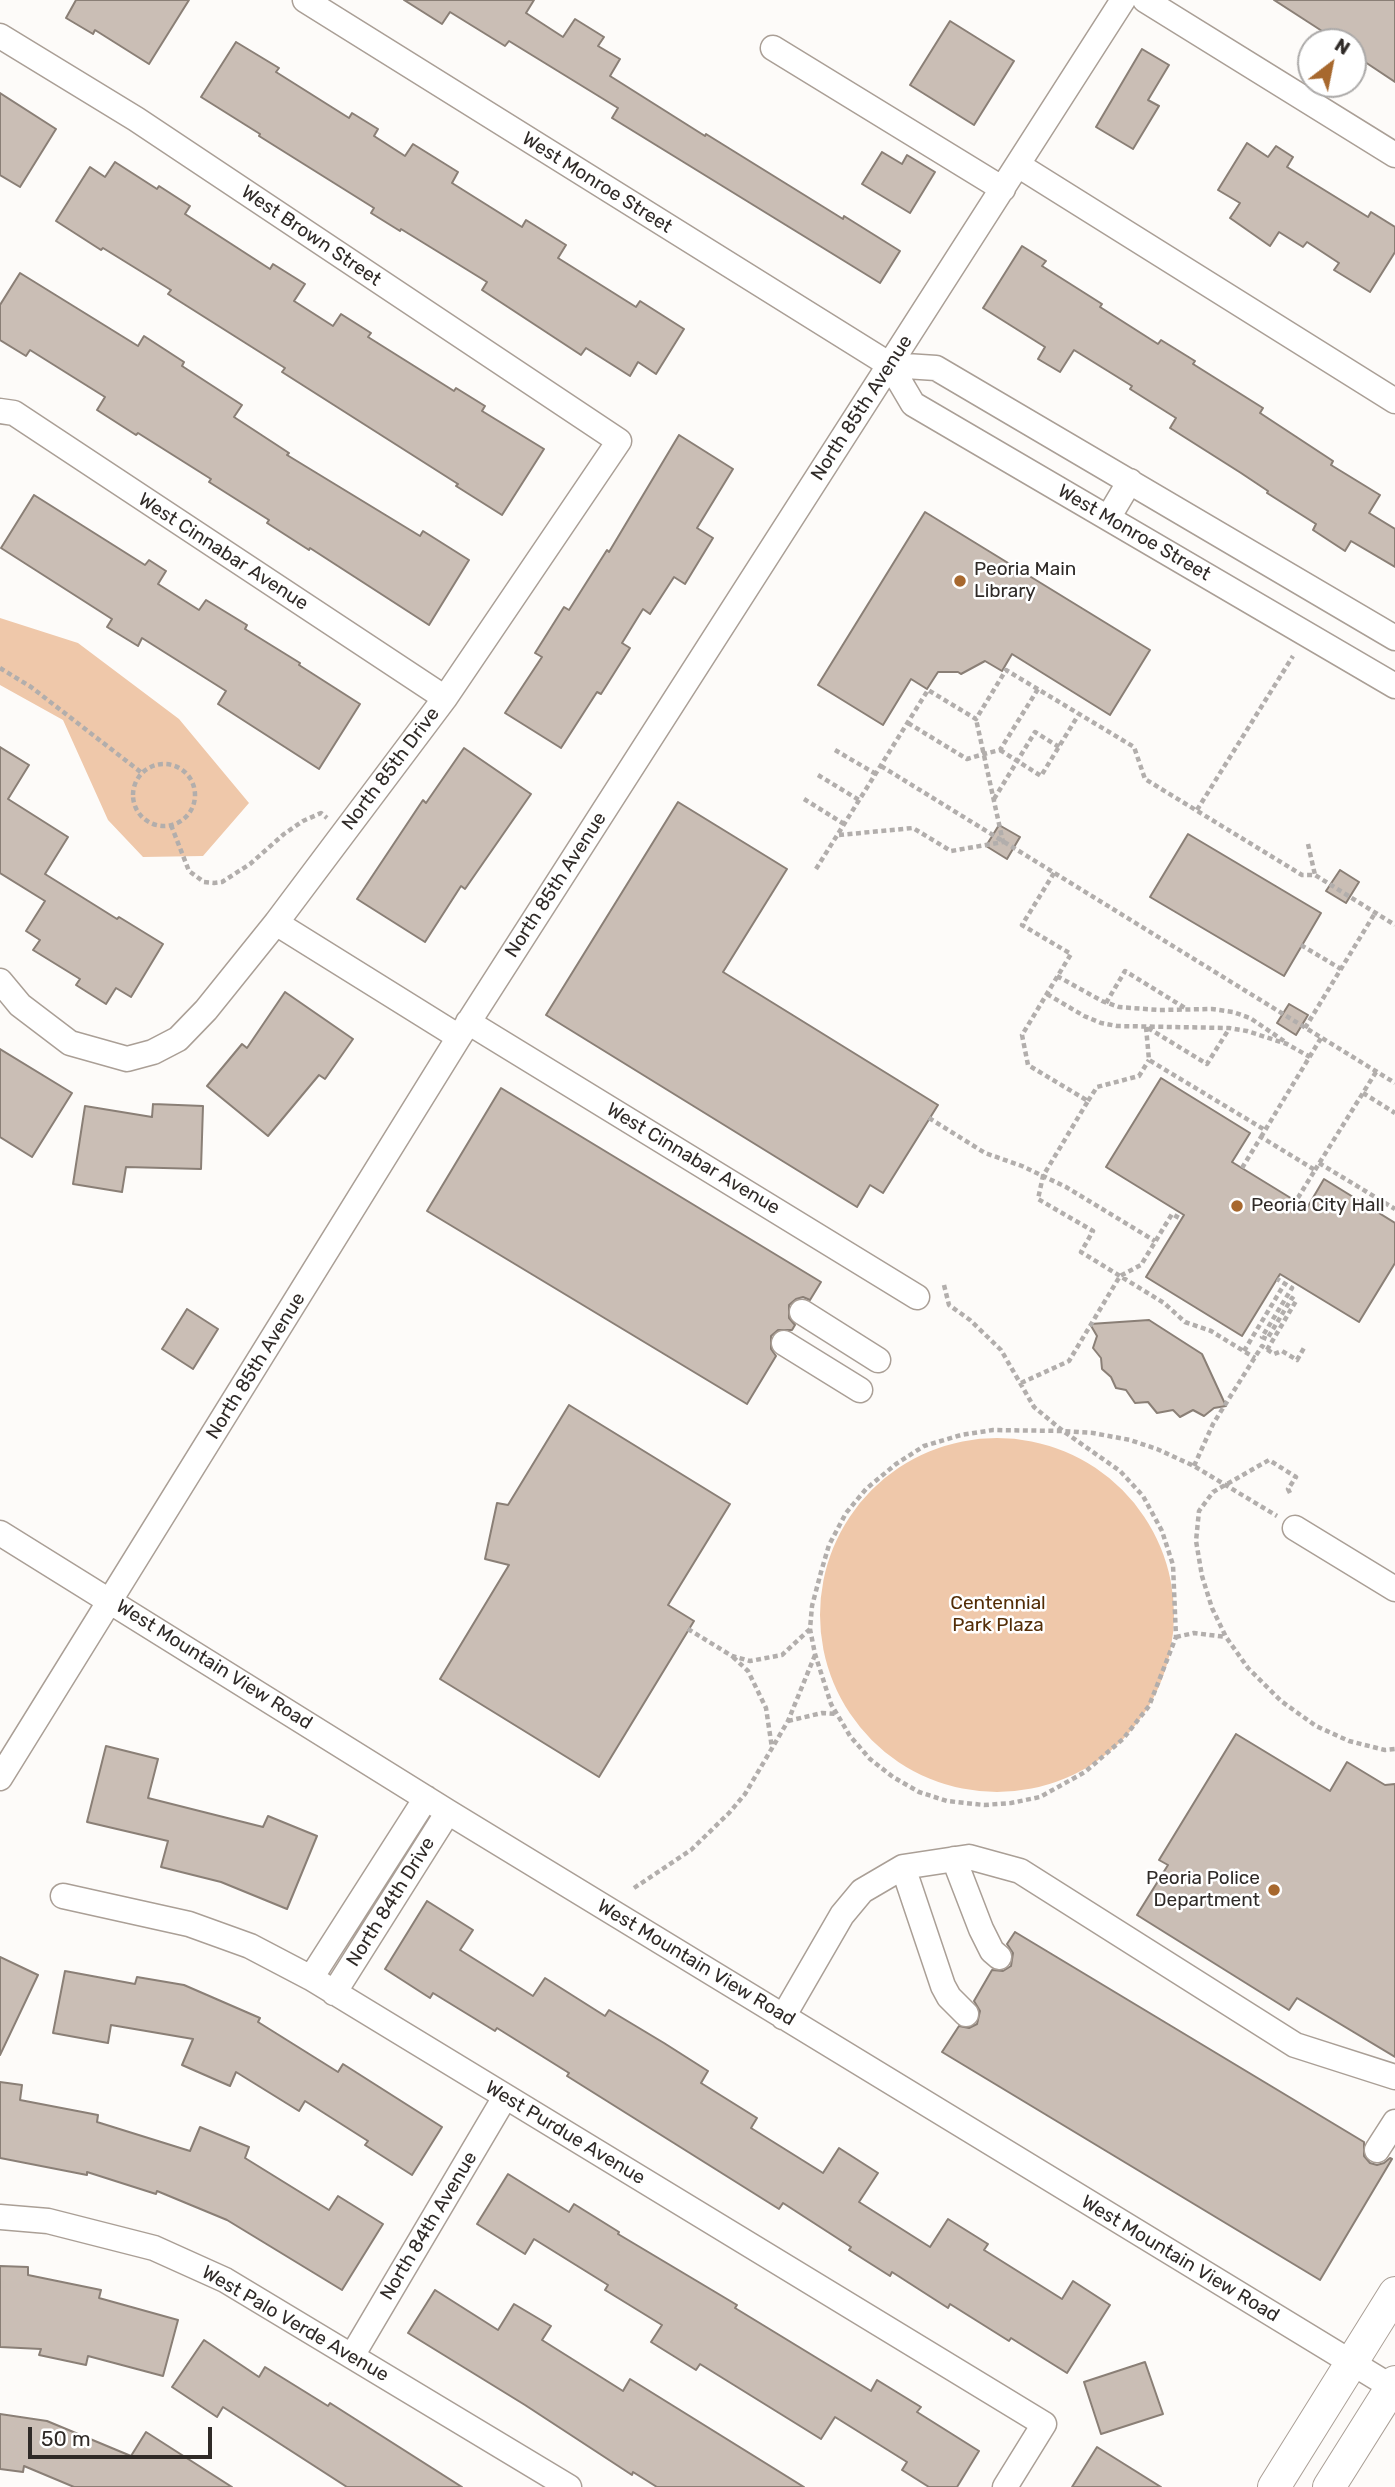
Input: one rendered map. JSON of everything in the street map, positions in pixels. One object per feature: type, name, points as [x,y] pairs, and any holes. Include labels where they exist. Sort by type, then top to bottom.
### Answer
[{"type":"main road","points":[[1273,2487],[1395,2293]]},
{"type":"main road","points":[[1329,2487],[1394,2386]]},
{"type":"street","name":"West Monroe Street","points":[[305,0],[890,365],[913,404],[1395,686]]},
{"type":"street","name":"North 85th Avenue","points":[[0,1778],[463,1029],[1123,0]]},
{"type":"street","points":[[1145,0],[1395,155]]},
{"type":"street","name":"West Brown Street","points":[[0,36],[136,119],[619,442]]},
{"type":"street","points":[[773,48],[1003,189]]},
{"type":"street","points":[[1018,165],[1395,401]]},
{"type":"street","name":"West Monroe Street","points":[[890,365],[936,368],[1395,638]]},
{"type":"street","name":"West Cinnabar Avenue","points":[[0,411],[14,413],[445,698]]},
{"type":"street","name":"North 85th Drive","points":[[0,981],[20,1005],[70,1043],[127,1059],[153,1052],[178,1039],[206,1010],[276,923],[445,698],[619,442]]},
{"type":"street","points":[[1108,518],[1130,481]]},
{"type":"street","points":[[1301,631],[1320,594]]},
{"type":"street","name":"West Cinnabar Avenue","points":[[276,923],[463,1029],[917,1297]]},
{"type":"street","points":[[802,1312],[878,1360]]},
{"type":"street","points":[[784,1343],[860,1390]]},
{"type":"street","points":[[1296,1528],[1395,1589]]},
{"type":"street","name":"West Mountain View Road","points":[[0,1533],[783,2017],[1351,2363],[1394,2386]]},
{"type":"street","name":"North 84th Drive","points":[[311,1978],[426,1798]]},
{"type":"street","name":"North 84th Drive","points":[[334,1993],[448,1812]]},
{"type":"street","points":[[783,2017],[842,1915],[862,1891],[903,1867],[969,1857],[1020,1871],[1295,2045],[1395,2077]]},
{"type":"street","points":[[954,1859],[981,1929],[992,1951],[999,1957]]},
{"type":"street","points":[[903,1867],[943,1986],[949,1997],[966,2014]]},
{"type":"street","points":[[380,1869],[403,1883]]},
{"type":"street","name":"West Purdue Avenue","points":[[63,1896],[188,1924],[250,1946],[311,1978],[1044,2424],[1005,2487]]},
{"type":"street","name":"North 84th Avenue","points":[[352,2356],[505,2097]]},
{"type":"street","points":[[1377,2150],[1395,2122]]},
{"type":"street","name":"West Palo Verde Avenue","points":[[0,2217],[48,2221],[154,2248],[225,2280],[352,2356],[552,2483]]},
{"type":"path","points":[[1196,810],[1293,656]]},
{"type":"path","points":[[0,668],[31,687],[142,773]]},
{"type":"path","points":[[1003,842],[976,719],[1006,670],[1133,747],[1145,779],[1302,875],[1315,875],[1395,925]]},
{"type":"path","points":[[908,723],[967,759],[1000,750],[1038,689]]},
{"type":"path","points":[[816,869],[928,690],[976,719]]},
{"type":"path","points":[[1000,750],[1041,776],[1079,714]]},
{"type":"path","points":[[994,799],[1035,732],[1059,747]]},
{"type":"path","points":[[835,750],[876,774]]},
{"type":"path","points":[[159,764],[169,764],[178,767],[191,779],[194,804],[184,818],[171,825],[152,822],[138,810],[134,790],[142,773],[159,764]]},
{"type":"path","points":[[881,766],[1395,1083]]},
{"type":"path","points":[[818,775],[859,800]]},
{"type":"path","points":[[804,799],[844,824]]},
{"type":"path","points":[[171,825],[189,871],[204,882],[214,883],[231,877],[284,834],[316,815],[323,814],[344,832]]},
{"type":"path","points":[[838,835],[913,828],[951,851],[1003,842]]},
{"type":"path","points":[[1308,844],[1315,875]]},
{"type":"path","points":[[1054,873],[1022,925],[1070,954],[1022,1035],[1028,1065],[1088,1101]]},
{"type":"path","points":[[1305,1028],[1375,913]]},
{"type":"path","points":[[1301,945],[1340,969]]},
{"type":"path","points":[[1106,1003],[1125,971],[1188,1009]]},
{"type":"path","points":[[1057,976],[1106,1003],[1119,1007],[1233,1012],[1261,1024],[1310,1057]]},
{"type":"path","points":[[1047,993],[1084,1016],[1101,1023],[1117,1026],[1229,1028],[1287,1044]]},
{"type":"path","points":[[1146,1027],[1207,1064],[1229,1028]]},
{"type":"path","points":[[1146,1027],[1150,1060],[1139,1076],[1097,1087],[1044,1176],[1038,1199],[1093,1231],[1081,1252],[1164,1303],[1185,1322],[1211,1331],[1255,1358]]},
{"type":"path","points":[[1242,1168],[1321,1038]]},
{"type":"path","points":[[1150,1060],[1265,1130]]},
{"type":"path","points":[[1296,1201],[1376,1072]]},
{"type":"path","points":[[1363,1093],[1395,1113]]},
{"type":"path","points":[[929,1118],[985,1153],[1044,1176],[1155,1241]]},
{"type":"path","points":[[1261,1137],[1315,1170]]},
{"type":"path","points":[[1320,1163],[1395,1209]]},
{"type":"path","points":[[1021,1383],[1069,1361],[1120,1276],[1141,1265],[1172,1213],[1181,1219]]},
{"type":"path","points":[[1267,1349],[1296,1301],[1292,1298],[1266,1339],[1262,1336],[1292,1288],[1277,1279]]},
{"type":"path","points":[[1244,1352],[1285,1283]]},
{"type":"path","points":[[944,1285],[949,1305],[970,1320],[1002,1350],[1034,1407],[1063,1431],[1120,1471],[1143,1496],[1162,1531],[1173,1564],[1176,1637],[1149,1706],[1123,1739],[1085,1772],[1040,1797],[984,1805],[947,1801],[919,1792],[893,1777],[870,1759],[850,1736],[831,1704],[810,1629],[812,1606],[826,1554],[846,1513],[866,1489],[896,1464],[924,1446],[961,1435],[993,1430],[1063,1431],[1130,1440],[1194,1466],[1296,1528]]},
{"type":"path","points":[[1194,1466],[1213,1424],[1262,1346],[1274,1354],[1282,1351],[1297,1360],[1304,1348]]},
{"type":"path","points":[[1290,1493],[1288,1489],[1296,1477],[1269,1460],[1213,1492],[1199,1511],[1196,1541],[1202,1576],[1212,1608],[1226,1637],[1248,1668],[1281,1701],[1317,1726],[1349,1741],[1385,1750],[1395,1749]]},
{"type":"path","points":[[688,1629],[732,1656],[748,1671],[766,1708],[772,1748]]},
{"type":"path","points":[[732,1656],[750,1661],[782,1655],[810,1629]]},
{"type":"path","points":[[1176,1637],[1194,1633],[1226,1637]]},
{"type":"path","points":[[634,1888],[670,1865],[708,1835],[745,1794],[788,1721],[815,1654]]},
{"type":"path","points":[[788,1721],[822,1713],[837,1714]]},
{"type":"green space","points":[[0,618],[78,643],[179,719],[249,803],[203,856],[143,857],[108,820],[63,720],[0,685]]},
{"type":"green space","name":"Centennial Park Plaza","points":[[997,1438],[1032,1441],[1065,1452],[1095,1468],[1122,1490],[1144,1517],[1160,1547],[1171,1580],[1174,1615],[1171,1650],[1160,1683],[1144,1713],[1122,1740],[1095,1762],[1065,1778],[1032,1789],[997,1792],[962,1789],[929,1778],[899,1762],[872,1740],[850,1713],[834,1683],[823,1650],[820,1615],[823,1580],[834,1547],[850,1517],[872,1490],[899,1468],[929,1452],[962,1441]]},
{"type":"building","points":[[76,0],[189,0],[149,64],[95,30],[93,34],[66,18]]},
{"type":"building","points":[[404,0],[534,0],[526,13],[563,37],[575,19],[604,37],[598,46],[620,59],[610,76],[705,136],[706,134],[900,251],[880,283],[612,118],[618,108],[509,41],[505,46],[450,12],[442,24]]},
{"type":"building","points":[[1274,0],[1395,0],[1395,82],[1367,63],[1367,28],[1317,28]]},
{"type":"building","points":[[950,21],[1014,61],[974,125],[910,85]]},
{"type":"building","points":[[236,42],[279,68],[276,72],[349,118],[352,113],[378,129],[374,136],[405,156],[413,144],[458,172],[452,183],[522,227],[526,220],[566,245],[558,258],[636,307],[640,301],[684,329],[656,374],[638,362],[630,376],[586,348],[581,355],[482,290],[487,282],[371,213],[374,208],[201,97]]},
{"type":"building","points":[[1142,49],[1169,65],[1148,100],[1159,106],[1133,149],[1096,127]]},
{"type":"building","points":[[0,93],[56,129],[20,187],[0,175]]},
{"type":"building","points":[[1247,143],[1268,157],[1276,146],[1293,157],[1287,167],[1368,217],[1371,212],[1395,227],[1395,252],[1370,292],[1334,270],[1339,263],[1307,242],[1303,247],[1279,232],[1270,246],[1230,218],[1240,203],[1218,190]]},
{"type":"building","points":[[882,152],[902,164],[907,155],[935,172],[910,213],[862,184]]},
{"type":"building","points":[[115,162],[190,206],[185,214],[270,269],[273,264],[305,284],[294,301],[333,326],[341,314],[371,333],[368,337],[454,391],[456,388],[485,406],[482,411],[544,449],[502,515],[282,372],[285,368],[168,294],[171,290],[56,221],[90,167],[105,177]]},
{"type":"building","points":[[1022,246],[1046,261],[1042,266],[1102,304],[1100,307],[1158,344],[1161,340],[1195,361],[1193,364],[1263,408],[1260,413],[1333,461],[1331,465],[1380,495],[1369,513],[1395,529],[1395,567],[1351,541],[1345,551],[1313,530],[1316,524],[1170,428],[1176,418],[1130,389],[1132,386],[1074,350],[1060,372],[1038,359],[1045,347],[983,308]]},
{"type":"building","points":[[20,273],[138,346],[144,336],[184,362],[182,366],[242,405],[234,417],[289,453],[287,455],[420,536],[423,531],[469,560],[429,625],[267,523],[269,520],[209,482],[211,479],[97,410],[105,397],[30,350],[26,356],[0,340],[0,305]]},
{"type":"building","points":[[679,435],[733,469],[697,528],[713,538],[685,584],[674,577],[650,614],[643,609],[622,643],[630,648],[601,694],[597,692],[561,748],[505,713],[542,657],[535,653],[564,607],[569,610],[607,550],[609,552]]},
{"type":"building","points":[[34,495],[145,565],[149,560],[166,571],[158,584],[199,610],[206,600],[247,625],[245,629],[360,704],[319,769],[218,704],[226,691],[142,638],[138,646],[107,627],[112,619],[1,548]]},
{"type":"building","name":"Peoria Main Library","points":[[925,512],[1150,650],[1110,715],[1012,654],[1002,671],[985,661],[961,674],[938,672],[927,689],[911,679],[883,725],[818,685]]},
{"type":"building","points":[[0,747],[29,765],[8,799],[68,837],[45,874],[163,944],[131,997],[116,988],[106,1004],[76,985],[80,979],[33,950],[40,940],[26,931],[45,901],[0,873]]},
{"type":"building","points":[[464,748],[531,794],[465,889],[461,886],[425,942],[357,899],[423,800],[426,803]]},
{"type":"building","points":[[678,802],[787,869],[723,972],[938,1105],[883,1193],[870,1185],[857,1207],[546,1015]]},
{"type":"building","points":[[999,825],[1020,837],[1007,859],[986,846]]},
{"type":"building","points":[[1188,834],[1321,913],[1284,976],[1150,897]]},
{"type":"building","points":[[1340,870],[1359,882],[1346,903],[1326,891]]},
{"type":"building","points":[[285,992],[353,1039],[325,1079],[319,1075],[268,1136],[207,1086],[242,1044],[247,1048]]},
{"type":"building","points":[[1289,1004],[1308,1015],[1296,1035],[1277,1023]]},
{"type":"building","points":[[0,1049],[72,1093],[32,1157],[0,1137]]},
{"type":"building","name":"Peoria City Hall","points":[[1161,1078],[1250,1133],[1232,1162],[1307,1208],[1324,1179],[1395,1223],[1395,1263],[1359,1322],[1280,1274],[1242,1336],[1146,1277],[1184,1215],[1106,1167]]},
{"type":"building","points":[[501,1088],[821,1282],[810,1300],[803,1297],[789,1305],[789,1318],[795,1325],[792,1330],[778,1330],[771,1336],[771,1349],[776,1356],[747,1404],[427,1211]]},
{"type":"building","points":[[153,1104],[203,1106],[201,1169],[126,1167],[122,1192],[73,1184],[85,1106],[152,1117]]},
{"type":"building","points":[[187,1309],[218,1329],[193,1369],[162,1349]]},
{"type":"building","points":[[1149,1320],[1202,1354],[1226,1406],[1214,1408],[1204,1416],[1193,1410],[1180,1417],[1173,1410],[1157,1413],[1148,1402],[1135,1403],[1126,1390],[1116,1388],[1111,1377],[1102,1369],[1101,1358],[1093,1348],[1097,1336],[1090,1324]]},
{"type":"building","points":[[569,1405],[730,1504],[668,1605],[694,1621],[599,1777],[440,1679],[509,1565],[485,1559],[497,1503],[508,1505]]},
{"type":"building","name":"Peoria Police Department","points":[[1236,1734],[1330,1791],[1347,1762],[1385,1785],[1395,1784],[1395,2057],[1297,1998],[1289,2010],[1137,1915],[1168,1865],[1159,1860]]},
{"type":"building","points":[[106,1746],[158,1759],[148,1798],[263,1827],[268,1816],[317,1836],[287,1909],[221,1882],[161,1867],[168,1841],[87,1822]]},
{"type":"building","points":[[427,1901],[473,1930],[460,1950],[533,1996],[545,1978],[605,2016],[609,2010],[664,2043],[708,2071],[701,2083],[757,2118],[751,2128],[823,2173],[839,2148],[878,2173],[859,2202],[930,2247],[948,2219],[988,2244],[984,2250],[1062,2299],[1073,2281],[1110,2305],[1067,2373],[950,2304],[948,2308],[892,2272],[890,2276],[783,2203],[779,2209],[567,2076],[569,2073],[497,2028],[495,2031],[433,1993],[430,1998],[385,1969]]},
{"type":"building","points":[[1015,1932],[1364,2142],[1364,2156],[1370,2163],[1377,2165],[1392,2159],[1320,2280],[942,2052],[959,2026],[969,2028],[977,2024],[980,2011],[974,2001],[992,1970],[1003,1971],[1011,1966],[1013,1953],[1007,1944]]},
{"type":"building","points":[[0,1957],[38,1975],[0,2055]]},
{"type":"building","points":[[65,1971],[135,1984],[137,1977],[184,1985],[260,2018],[258,2022],[338,2072],[343,2064],[442,2127],[412,2175],[365,2145],[368,2141],[305,2101],[299,2111],[236,2072],[230,2086],[182,2065],[193,2039],[111,2025],[108,2043],[53,2033]]},
{"type":"building","points":[[0,2082],[22,2085],[20,2100],[98,2115],[97,2122],[190,2151],[200,2127],[249,2147],[245,2158],[329,2210],[338,2196],[383,2224],[342,2290],[227,2220],[157,2191],[156,2194],[87,2172],[87,2175],[0,2158]]},
{"type":"building","points":[[508,2174],[569,2212],[574,2204],[619,2232],[618,2234],[737,2305],[735,2308],[871,2391],[877,2380],[921,2407],[917,2412],[979,2451],[957,2487],[929,2487],[902,2470],[907,2462],[835,2417],[821,2439],[700,2364],[696,2370],[651,2342],[662,2325],[605,2290],[608,2285],[534,2239],[525,2254],[477,2224]]},
{"type":"building","points":[[0,2266],[28,2267],[28,2275],[101,2290],[99,2298],[178,2320],[163,2376],[88,2356],[86,2365],[39,2355],[41,2349],[0,2347]]},
{"type":"building","points":[[435,2290],[498,2330],[514,2304],[551,2326],[542,2340],[623,2391],[630,2379],[804,2487],[657,2487],[633,2472],[632,2475],[408,2333]]},
{"type":"building","points":[[204,2340],[259,2377],[265,2367],[328,2406],[330,2403],[462,2487],[347,2487],[223,2407],[217,2417],[172,2387]]},
{"type":"building","points":[[1145,2362],[1163,2414],[1101,2434],[1084,2382]]},
{"type":"building","points":[[0,2414],[47,2421],[131,2456],[146,2432],[232,2487],[74,2487],[24,2466],[23,2472],[0,2469]]},
{"type":"building","points":[[1097,2447],[1161,2487],[1072,2487]]},
{"type":"place","name":"Peoria Main Library","points":[[960,581]]},
{"type":"place","name":"Peoria City Hall","points":[[1237,1206]]},
{"type":"place","name":"Peoria Police Department","points":[[1274,1890]]}]
